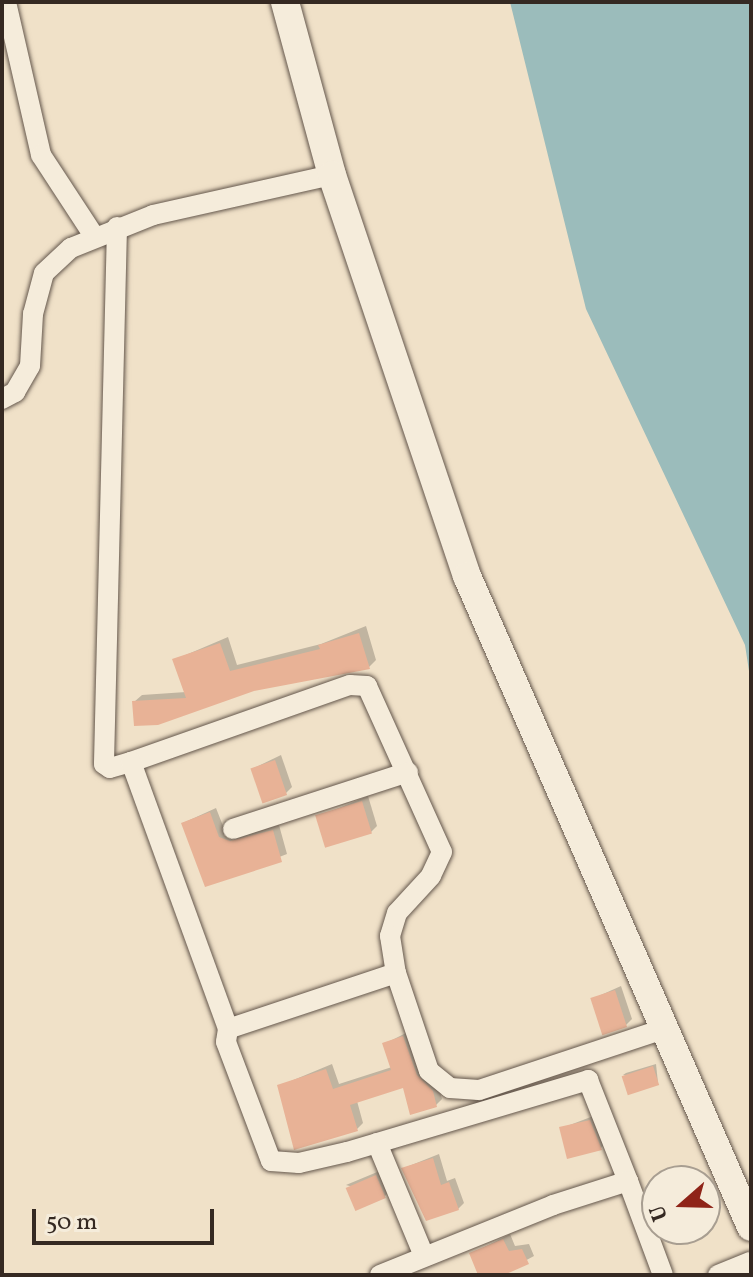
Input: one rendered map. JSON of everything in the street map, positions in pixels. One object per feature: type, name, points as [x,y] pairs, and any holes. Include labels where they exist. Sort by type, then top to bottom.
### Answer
[{"type":"main road","points":[[285,2],[332,175],[467,576],[751,1227]]},
{"type":"street","points":[[6,2],[41,155],[94,236]]},
{"type":"street","points":[[2,399],[15,392],[30,366],[33,314],[44,273],[71,248],[117,227],[332,175]]},
{"type":"street","points":[[117,227],[104,764],[110,768],[131,762],[356,684],[371,690],[442,857],[393,920],[390,936],[396,973],[429,1071],[460,1090],[516,1080],[666,1028]]},
{"type":"street","points":[[131,762],[228,1029],[226,1042],[265,1152],[275,1165],[377,1143],[588,1080],[663,1275]]},
{"type":"street","points":[[233,829],[408,772]]},
{"type":"street","points":[[228,1029],[396,973]]},
{"type":"street","points":[[377,1143],[424,1256]]},
{"type":"street","points":[[384,1274],[424,1256],[628,1181]]},
{"type":"street","points":[[718,1275],[751,1262]]},
{"type":"water","points":[[510,2],[751,2],[751,684],[745,645],[586,309]]},
{"type":"building","points":[[359,633],[370,669],[254,691],[158,725],[134,726],[132,701],[186,698],[172,659],[220,643],[230,671],[320,649],[318,645]]},
{"type":"building","points":[[275,760],[287,795],[262,803],[250,768]]},
{"type":"building","points":[[362,801],[372,834],[325,848],[315,815]]},
{"type":"building","points":[[210,812],[219,837],[230,841],[273,830],[282,862],[205,887],[181,823]]},
{"type":"building","points":[[615,990],[627,1027],[602,1035],[590,998]]},
{"type":"building","points":[[403,1036],[417,1075],[433,1091],[437,1107],[410,1115],[403,1088],[350,1105],[358,1131],[294,1150],[277,1085],[326,1069],[333,1089],[391,1070],[382,1043]]},
{"type":"building","points":[[653,1066],[659,1085],[628,1095],[622,1076]]},
{"type":"building","points":[[590,1120],[602,1150],[567,1159],[559,1127]]},
{"type":"building","points":[[433,1158],[441,1185],[449,1182],[459,1210],[426,1221],[401,1168]]},
{"type":"building","points":[[376,1175],[386,1198],[355,1211],[346,1188]]},
{"type":"building","points":[[503,1239],[509,1251],[522,1249],[529,1264],[504,1275],[478,1275],[469,1253]]}]
